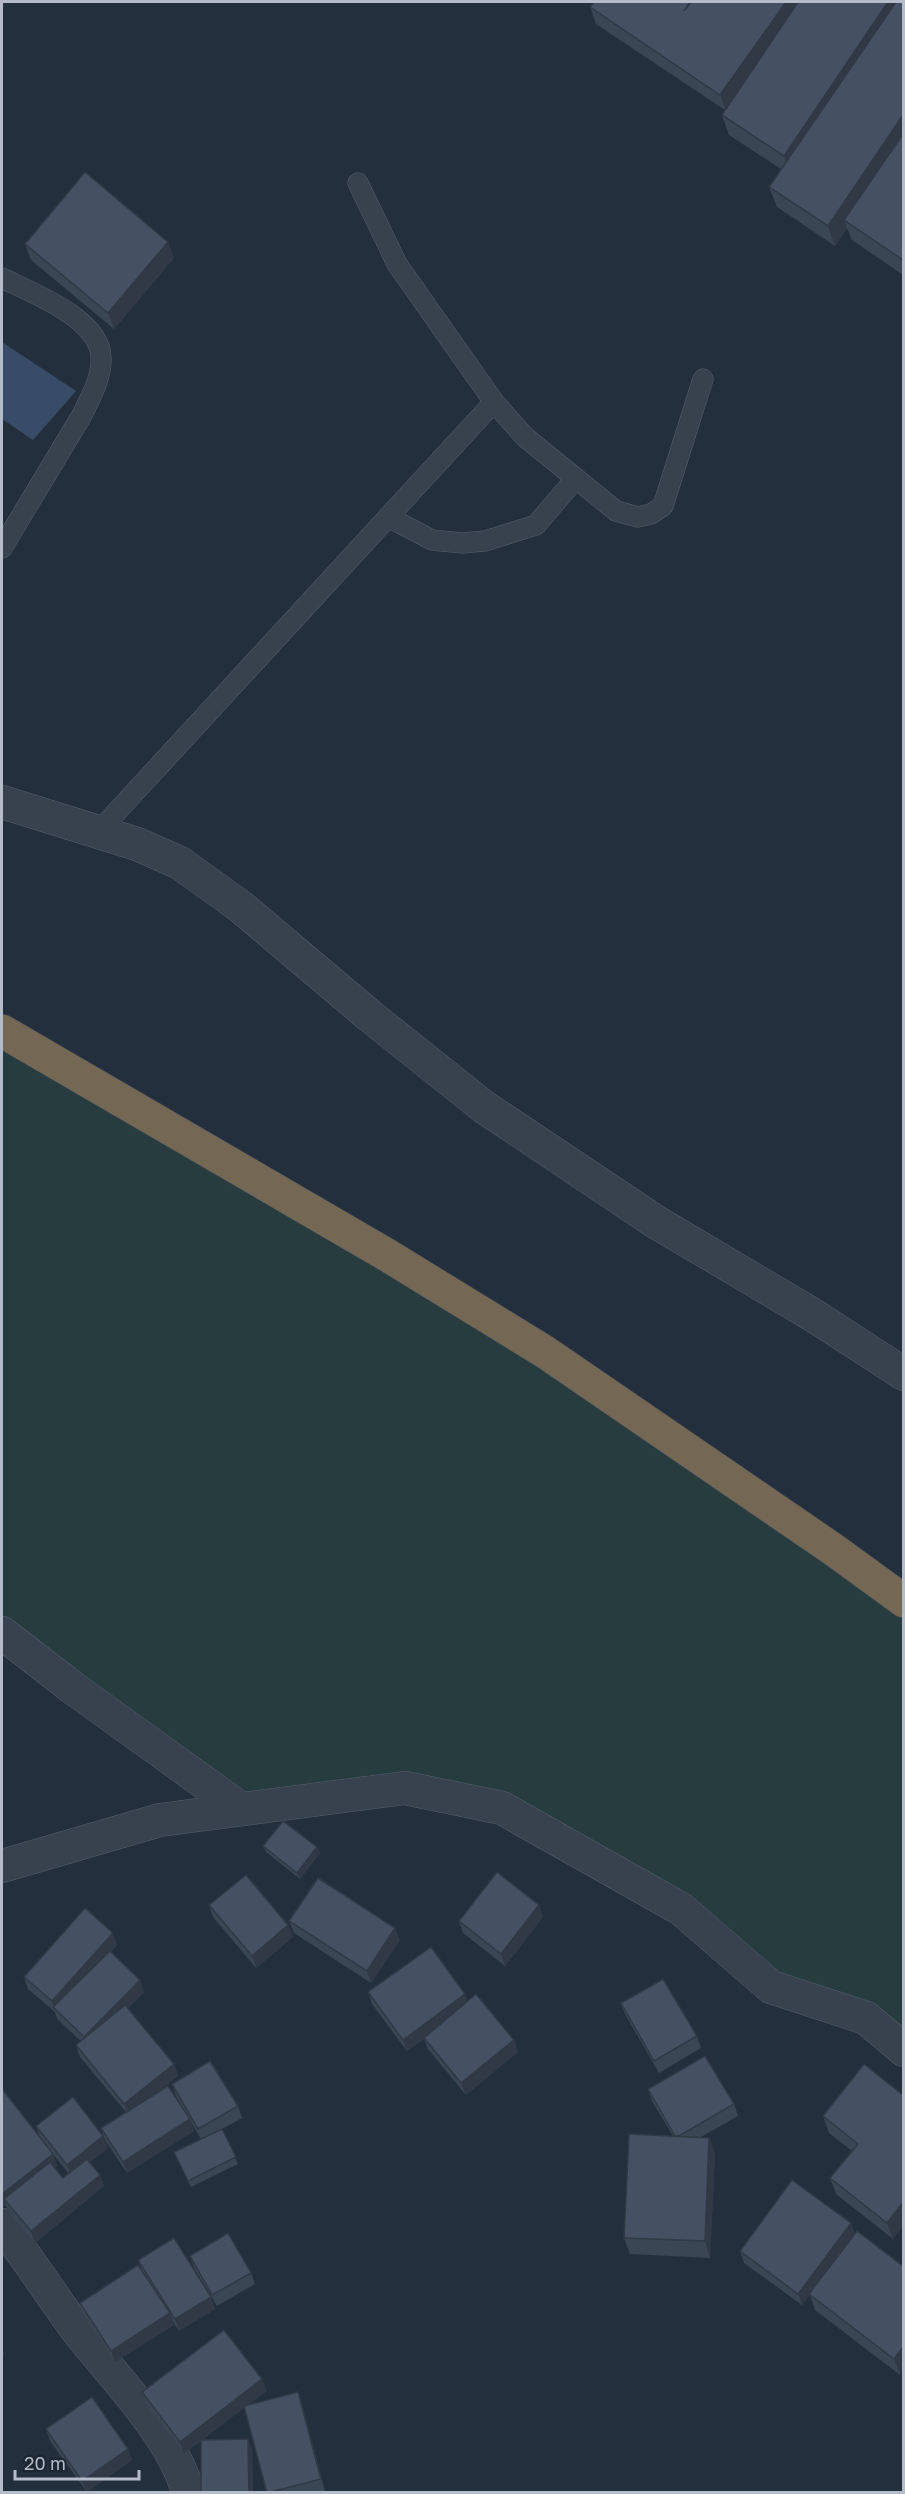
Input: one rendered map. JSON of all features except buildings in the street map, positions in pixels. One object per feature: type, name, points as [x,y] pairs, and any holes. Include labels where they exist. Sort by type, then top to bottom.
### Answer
[{"type":"highway","points":[[2,1031],[387,1255],[545,1352],[834,1550],[903,1601]]},
{"type":"street","points":[[2,802],[99,831],[161,853],[203,878],[484,1107],[656,1222],[813,1315],[903,1374]]},
{"type":"street","points":[[2,1633],[73,1688],[241,1809]]},
{"type":"street","points":[[2,1866],[160,1820],[405,1788],[502,1808],[681,1909],[771,1987],[866,2018],[903,2050]]},
{"type":"street","points":[[2,2225],[32,2263],[77,2330],[145,2414],[174,2456],[183,2474],[188,2493]]},
{"type":"lane","points":[[358,183],[397,264],[494,402],[525,437],[616,511],[625,515],[644,516],[663,506],[703,380]]},
{"type":"lane","points":[[2,278],[61,307],[90,331],[97,342],[102,358],[92,394],[82,415],[2,548]]},
{"type":"lane","points":[[99,831],[494,402]]},
{"type":"lane","points":[[388,517],[432,540],[462,543],[485,541],[536,525],[576,478]]},
{"type":"green space","points":[[2,1031],[545,1352],[903,1607],[903,2047],[771,1987],[502,1808],[405,1788],[241,1809],[2,1632]]},
{"type":"water","points":[[2,342],[76,391],[33,440],[2,419]]}]
